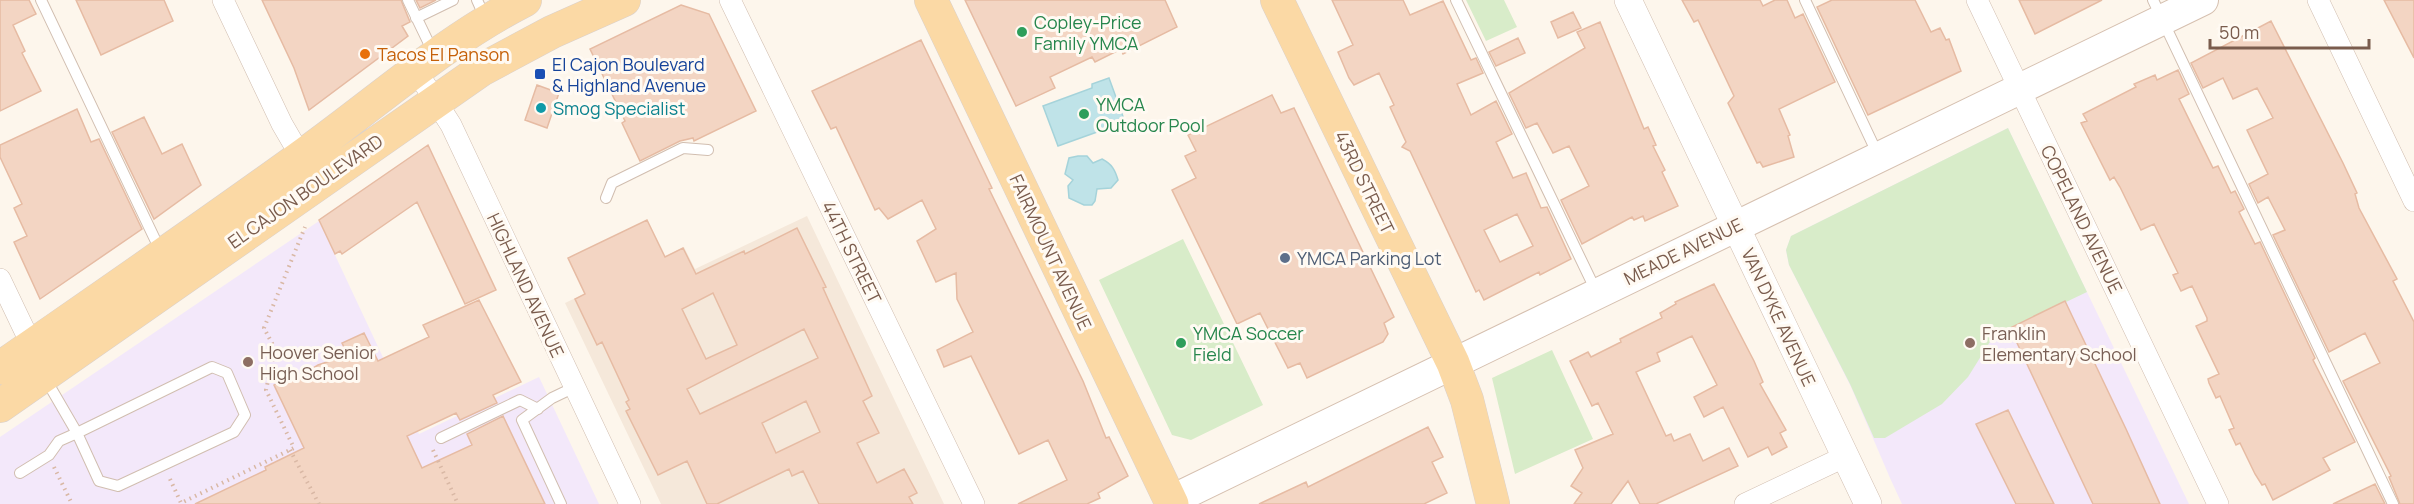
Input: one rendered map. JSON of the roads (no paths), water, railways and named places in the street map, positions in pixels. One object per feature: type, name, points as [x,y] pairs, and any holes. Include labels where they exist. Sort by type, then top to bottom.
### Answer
[{"type":"main road","name":"EL CAJON BOULEVARD","points":[[0,406],[38,360],[309,170],[482,10],[525,0]]},
{"type":"main road","points":[[541,38],[559,20],[568,0]]},
{"type":"main road","name":"EL CAJON BOULEVARD","points":[[0,368],[38,360],[40,362],[48,352],[94,318],[105,295],[162,255],[436,100],[481,70],[541,38],[624,0]]},
{"type":"main road","name":"FAIRMOUNT AVENUE","points":[[931,0],[1169,503]]},
{"type":"main road","name":"43RD STREET","points":[[1277,0],[1453,363]]},
{"type":"main road","name":"MEADE AVENUE","points":[[1169,503],[2019,87],[2157,10],[2203,0]]},
{"type":"main road","points":[[1453,363],[1467,400],[1492,504]]},
{"type":"street","points":[[223,0],[282,124],[309,170]]},
{"type":"street","name":"44TH STREET","points":[[730,0],[974,504]]},
{"type":"street","name":"VAN DYKE AVENUE","points":[[1628,0],[1868,504]]},
{"type":"street","name":"COPELAND AVENUE","points":[[1977,0],[2218,504]]},
{"type":"street","points":[[2318,0],[2414,201]]},
{"type":"street","name":"HIGHLAND AVENUE","points":[[425,62],[436,100],[451,125],[630,504]]},
{"type":"street","points":[[0,279],[38,360]]},
{"type":"street","points":[[1745,504],[1844,457]]},
{"type":"lane","points":[[41,0],[162,255]]},
{"type":"lane","points":[[408,0],[416,18],[425,62]]},
{"type":"lane","points":[[416,18],[453,0]]},
{"type":"lane","points":[[1456,0],[1597,293]]},
{"type":"lane","points":[[1805,0],[1878,156]]},
{"type":"lane","points":[[2157,10],[2393,504]]},
{"type":"lane","points":[[606,198],[612,183],[683,148],[708,150]]},
{"type":"lane","points":[[20,474],[49,455],[59,441],[77,433],[212,368],[226,373],[245,415],[234,432],[118,486],[99,481],[77,433],[38,360]]},
{"type":"lane","points":[[561,504],[522,420],[574,387]]},
{"type":"lane","points":[[441,438],[520,400],[538,409]]},
{"type":"water","name":"YMCA Outdoor Pool","points":[[1109,78],[1125,122],[1058,146],[1043,106],[1092,88],[1092,84]]},
{"type":"water","points":[[1087,156],[1093,163],[1102,159],[1113,168],[1118,180],[1111,188],[1097,189],[1092,205],[1084,205],[1069,198],[1068,186],[1073,180],[1065,174],[1069,158]]},
{"type":"place","name":"Copley-Price Family YMCA","points":[[1022,32]]},
{"type":"place","name":"Tacos El Panson","points":[[365,54]]},
{"type":"place","name":"El Cajon Boulevard & Highland Avenue","points":[[540,74]]},
{"type":"place","name":"Smog Specialist","points":[[541,108]]},
{"type":"place","name":"YMCA Outdoor Pool","points":[[1084,114]]},
{"type":"place","name":"YMCA Parking Lot","points":[[1285,258]]},
{"type":"place","name":"YMCA Soccer Field","points":[[1181,343]]},
{"type":"place","name":"Franklin Elementary School","points":[[1970,343]]},
{"type":"place","name":"Hoover Senior High School","points":[[248,362]]}]
